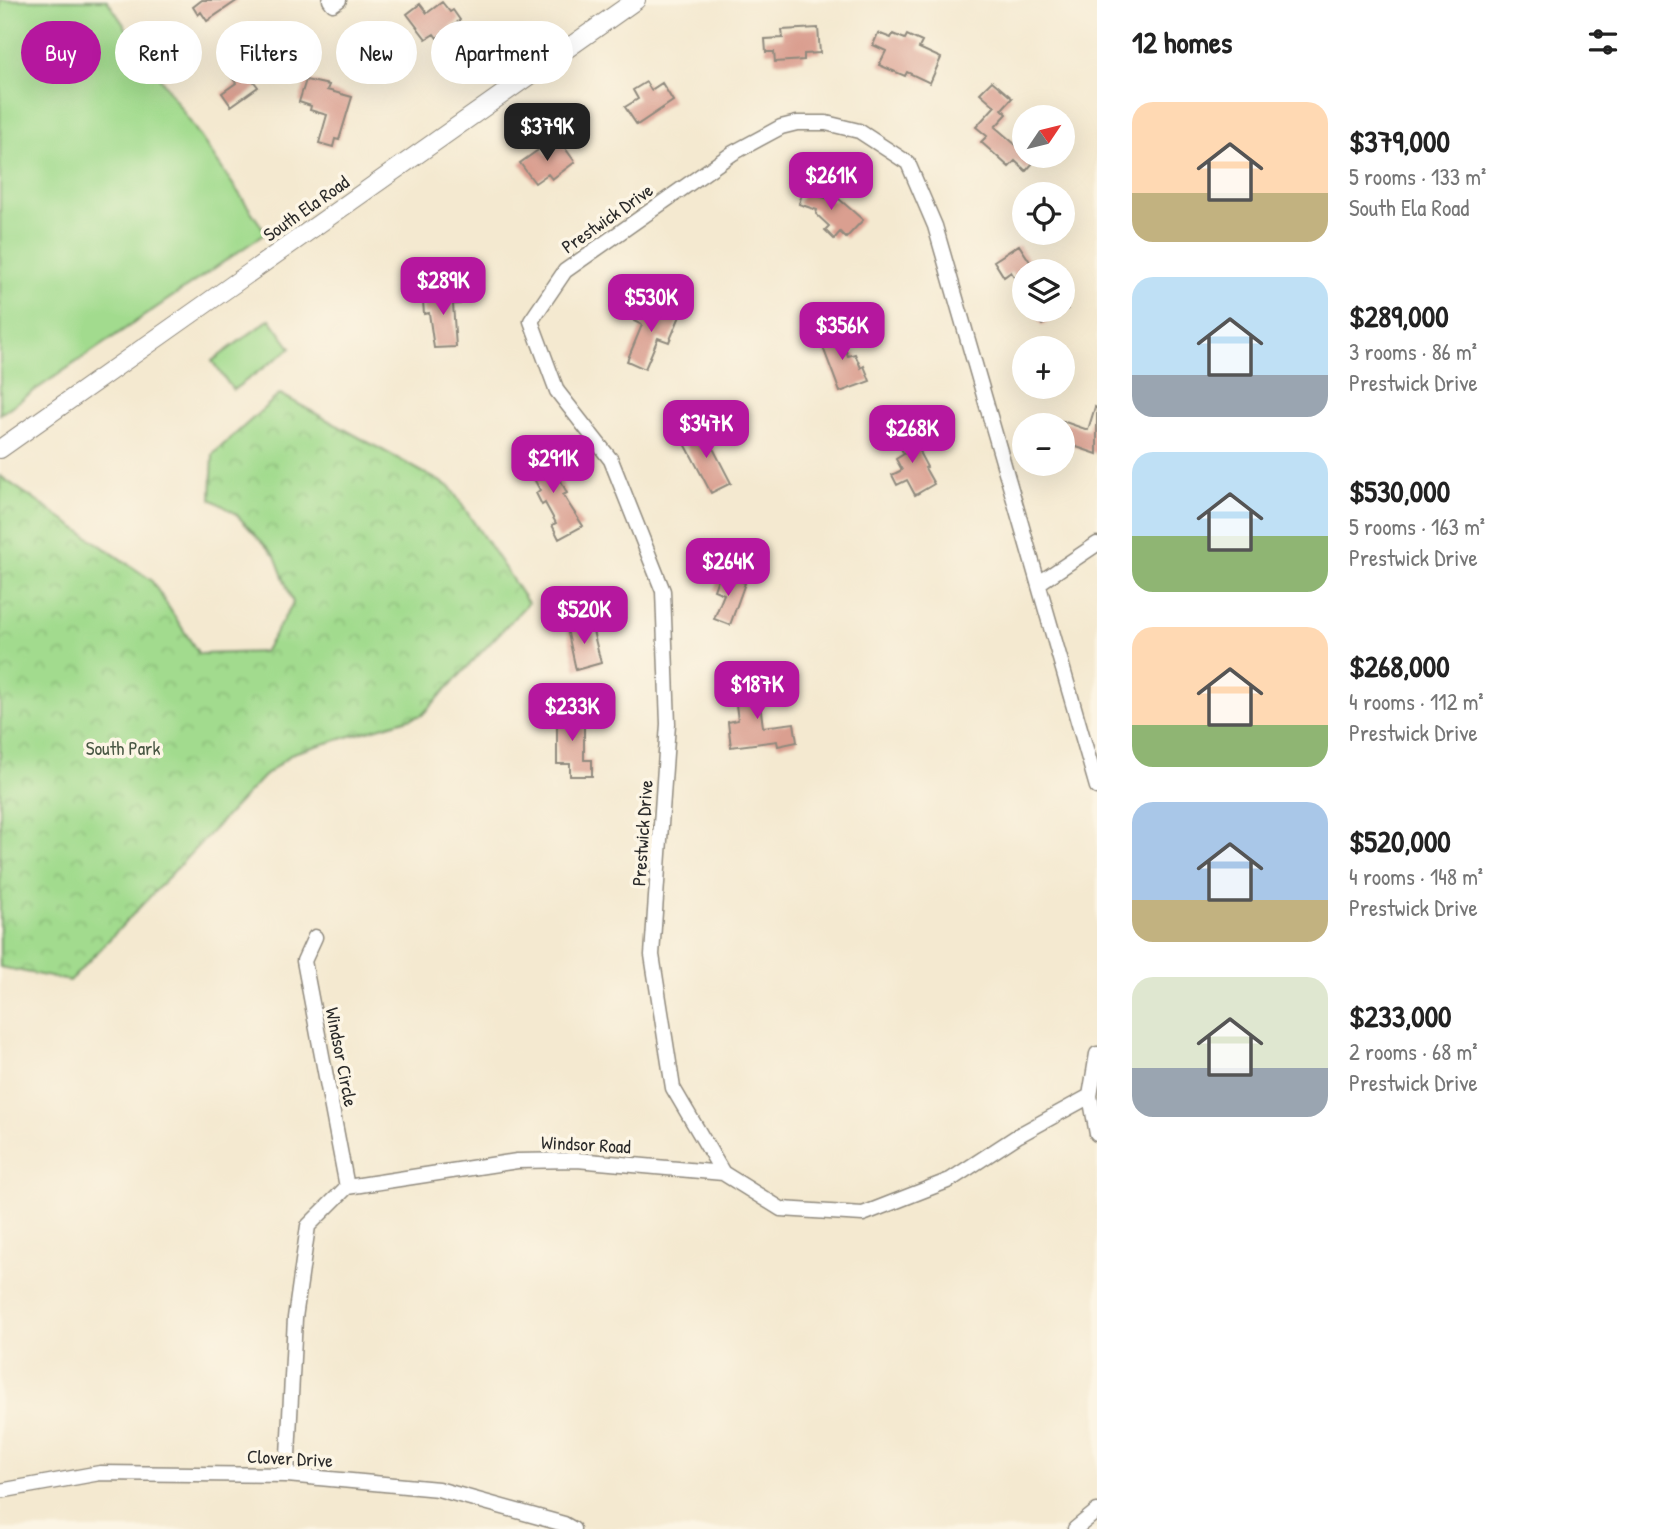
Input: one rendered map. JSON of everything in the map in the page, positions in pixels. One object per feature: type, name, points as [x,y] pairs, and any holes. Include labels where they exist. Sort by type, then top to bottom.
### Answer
[{"type":"main road","name":"South Ela Road","points":[[0,449],[636,0]]},
{"type":"street","points":[[330,0],[333,4],[339,0]]},
{"type":"street","name":"Prestwick Drive","points":[[723,1173],[673,1088],[652,955],[668,724],[663,591],[611,460],[557,391],[531,321],[565,271],[733,152],[781,127],[797,123],[826,123],[859,131],[908,163],[935,226],[1039,583]]},
{"type":"street","points":[[1097,544],[1039,583],[1097,787]]},
{"type":"street","name":"Windsor Circle","points":[[315,937],[304,961],[347,1187]]},
{"type":"street","points":[[1097,1054],[1090,1096],[1097,1134]]},
{"type":"street","name":"Windsor Road","points":[[347,1187],[517,1161],[577,1160],[723,1173],[781,1209],[863,1214],[950,1180],[1019,1135],[1090,1096]]},
{"type":"street","points":[[287,1475],[295,1318],[308,1226],[347,1187]]},
{"type":"street","name":"Clover Drive","points":[[0,1491],[100,1473],[287,1475],[438,1489],[564,1524],[573,1529]]},
{"type":"street","points":[[1075,1529],[1097,1511]]},
{"type":"green space","points":[[0,0],[107,0],[121,21],[115,21],[115,84],[164,84],[266,233],[0,414]]},
{"type":"green space","points":[[270,319],[291,348],[233,390],[212,361]]},
{"type":"green space","name":"South Park","points":[[280,394],[450,487],[528,603],[422,715],[293,753],[263,777],[70,981],[0,967],[0,476],[151,580],[199,654],[264,652],[293,603],[275,556],[235,513],[211,499],[213,454]]},
{"type":"building","points":[[202,0],[238,0],[207,21],[201,12],[198,15],[193,7]]},
{"type":"building","points":[[442,2],[450,12],[453,10],[460,20],[431,21],[431,36],[426,39],[417,27],[417,21],[412,21],[407,14],[420,4],[427,13]]},
{"type":"building","points":[[818,28],[820,53],[804,54],[804,60],[775,62],[774,52],[766,52],[765,39],[783,38],[782,30]]},
{"type":"building","points":[[878,33],[891,38],[893,34],[905,39],[907,35],[922,42],[919,48],[941,58],[930,83],[907,72],[905,76],[879,65],[886,51],[873,45]]},
{"type":"building","points":[[992,81],[1012,98],[1002,109],[1007,114],[995,127],[1012,142],[1012,164],[1009,167],[981,142],[987,136],[976,127],[995,106],[980,93]]},
{"type":"building","points":[[646,82],[651,90],[662,83],[673,101],[637,125],[625,107],[638,99],[633,90]]},
{"type":"building","points":[[235,84],[256,84],[258,87],[231,106],[222,93]]},
{"type":"building","points":[[305,84],[329,85],[327,90],[352,97],[339,140],[335,139],[333,147],[319,143],[327,115],[310,110],[311,106],[299,102]]},
{"type":"building","points":[[562,144],[575,162],[552,179],[548,174],[535,183],[520,163],[541,148],[547,155]]},
{"type":"building","points":[[805,183],[821,188],[819,196],[835,201],[838,198],[863,220],[846,238],[840,232],[834,239],[825,230],[829,226],[816,214],[817,210],[799,204]]},
{"type":"building","points":[[1019,245],[1028,259],[1012,259],[1012,274],[1004,277],[994,261]]},
{"type":"building","points":[[459,288],[460,304],[453,304],[456,347],[434,348],[429,313],[424,314],[423,301],[435,300],[434,289]]},
{"type":"building","points":[[640,306],[662,316],[665,310],[680,316],[669,342],[658,338],[645,369],[627,361],[642,325],[634,321]]},
{"type":"building","points":[[837,327],[848,356],[855,354],[870,381],[840,392],[818,334]]},
{"type":"building","points":[[1095,407],[1097,454],[1075,446],[1075,426],[1088,430]]},
{"type":"building","points":[[702,427],[731,483],[711,493],[682,438]]},
{"type":"building","points":[[909,431],[934,484],[915,495],[907,480],[897,485],[892,475],[902,470],[896,459],[904,454],[895,438]]},
{"type":"building","points":[[546,451],[567,493],[563,495],[583,526],[559,539],[552,525],[556,523],[545,503],[542,505],[536,493],[540,490],[525,462]]},
{"type":"building","points":[[720,573],[745,583],[730,625],[714,619],[724,594],[714,590]]},
{"type":"building","points":[[591,623],[601,663],[576,670],[567,629]]},
{"type":"building","points":[[773,684],[775,694],[759,696],[763,727],[794,723],[797,742],[778,746],[777,741],[731,747],[728,722],[738,720],[735,697],[739,696],[738,689]]},
{"type":"building","points":[[557,712],[584,712],[584,760],[592,760],[592,776],[570,776],[570,764],[557,764]]}]
